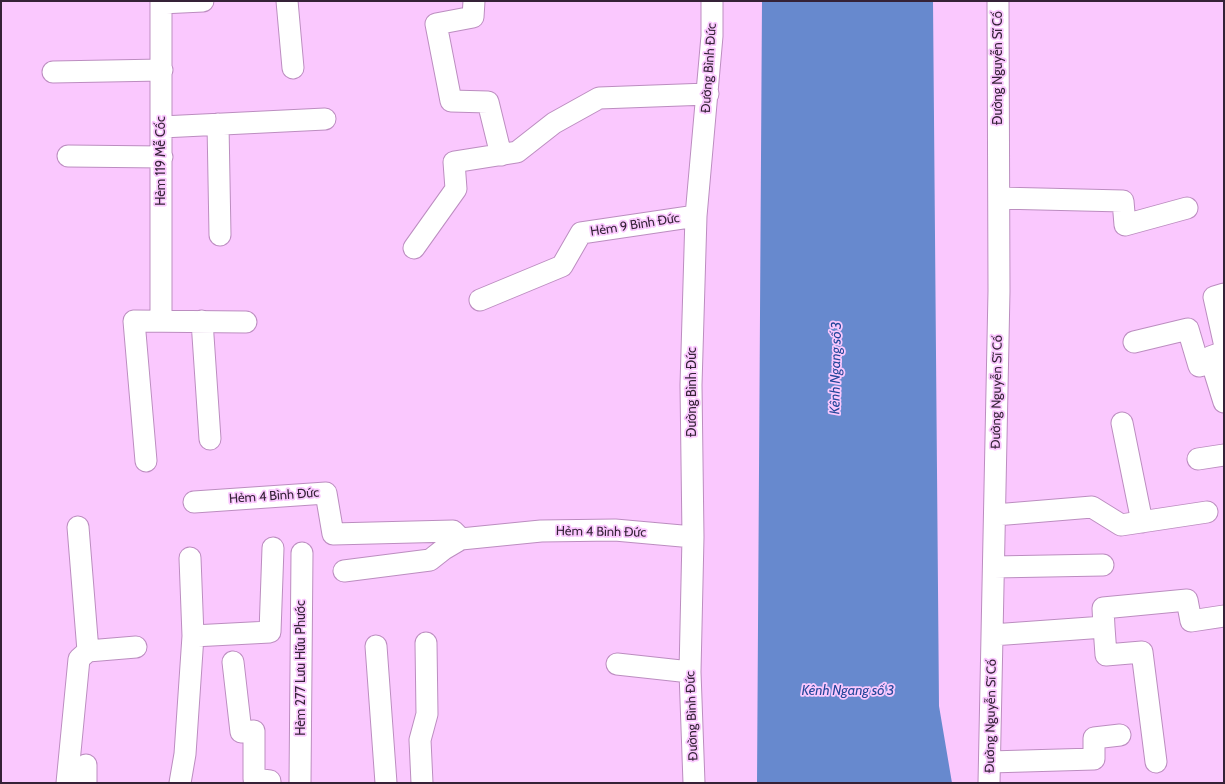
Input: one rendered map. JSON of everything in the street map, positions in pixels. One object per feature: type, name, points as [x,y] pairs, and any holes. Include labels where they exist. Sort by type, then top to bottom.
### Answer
[{"type":"street","points":[[161,2],[203,1]]},
{"type":"street","points":[[287,1],[292,68]]},
{"type":"street","points":[[474,1],[473,17],[436,24],[452,101],[488,102],[501,155]]},
{"type":"street","name":"Đường Bình Đức","points":[[694,783],[690,672],[693,537],[691,385],[696,216],[708,94],[712,36],[712,1]]},
{"type":"street","name":"Đường Nguyễn Sĩ Cố","points":[[989,783],[999,291],[998,1]]},
{"type":"street","name":"Hẻm 119 Mễ Cốc","points":[[161,2],[161,321]]},
{"type":"street","points":[[54,72],[162,70]]},
{"type":"street","points":[[414,248],[456,189],[454,162],[517,152],[554,123],[599,98],[708,94]]},
{"type":"street","points":[[162,127],[325,119]]},
{"type":"street","points":[[218,124],[220,234]]},
{"type":"street","points":[[68,156],[162,157]]},
{"type":"street","points":[[999,198],[1122,201],[1125,225],[1187,208]]},
{"type":"street","name":"Hẻm 9 Bình Đức","points":[[480,300],[562,266],[581,234],[696,216]]},
{"type":"street","points":[[1219,295],[1224,342]]},
{"type":"street","points":[[146,460],[134,321],[246,322]]},
{"type":"street","points":[[202,321],[210,439]]},
{"type":"street","points":[[1134,342],[1188,329],[1199,366],[1218,357],[1224,402]]},
{"type":"street","points":[[1122,423],[1142,522]]},
{"type":"street","points":[[1198,459],[1224,455]]},
{"type":"street","name":"Hẻm 4 Bình Đức","points":[[194,502],[326,493],[333,534],[453,531],[461,539]]},
{"type":"street","points":[[995,514],[1092,507],[1121,525],[1207,512]]},
{"type":"street","points":[[78,527],[88,651]]},
{"type":"street","name":"Hẻm 4 Bình Đức","points":[[344,571],[430,560],[444,549],[461,539],[541,531],[614,530],[693,537]]},
{"type":"street","points":[[193,636],[270,632],[273,548]]},
{"type":"street","name":"Hẻm 277 Lưu Hữu Phước","points":[[300,783],[302,553]]},
{"type":"street","points":[[180,783],[185,754],[193,636],[190,558]]},
{"type":"street","points":[[994,567],[1103,565]]},
{"type":"street","points":[[1156,762],[1142,652],[1106,655],[1103,608],[1187,600],[1191,621],[1224,616]]},
{"type":"street","points":[[992,635],[1104,627]]},
{"type":"street","points":[[422,783],[420,740],[427,714],[426,643]]},
{"type":"street","points":[[376,646],[386,783]]},
{"type":"street","points":[[66,783],[79,658],[88,651],[136,647]]},
{"type":"street","points":[[234,662],[241,732],[254,731],[254,779],[270,781],[270,783]]},
{"type":"street","points":[[617,664],[690,672]]},
{"type":"street","points":[[990,762],[1094,759],[1094,738],[1120,735]]},
{"type":"water","name":"Kênh Ngang số 3","points":[[762,1],[933,1],[939,706],[952,783],[757,783]]}]
